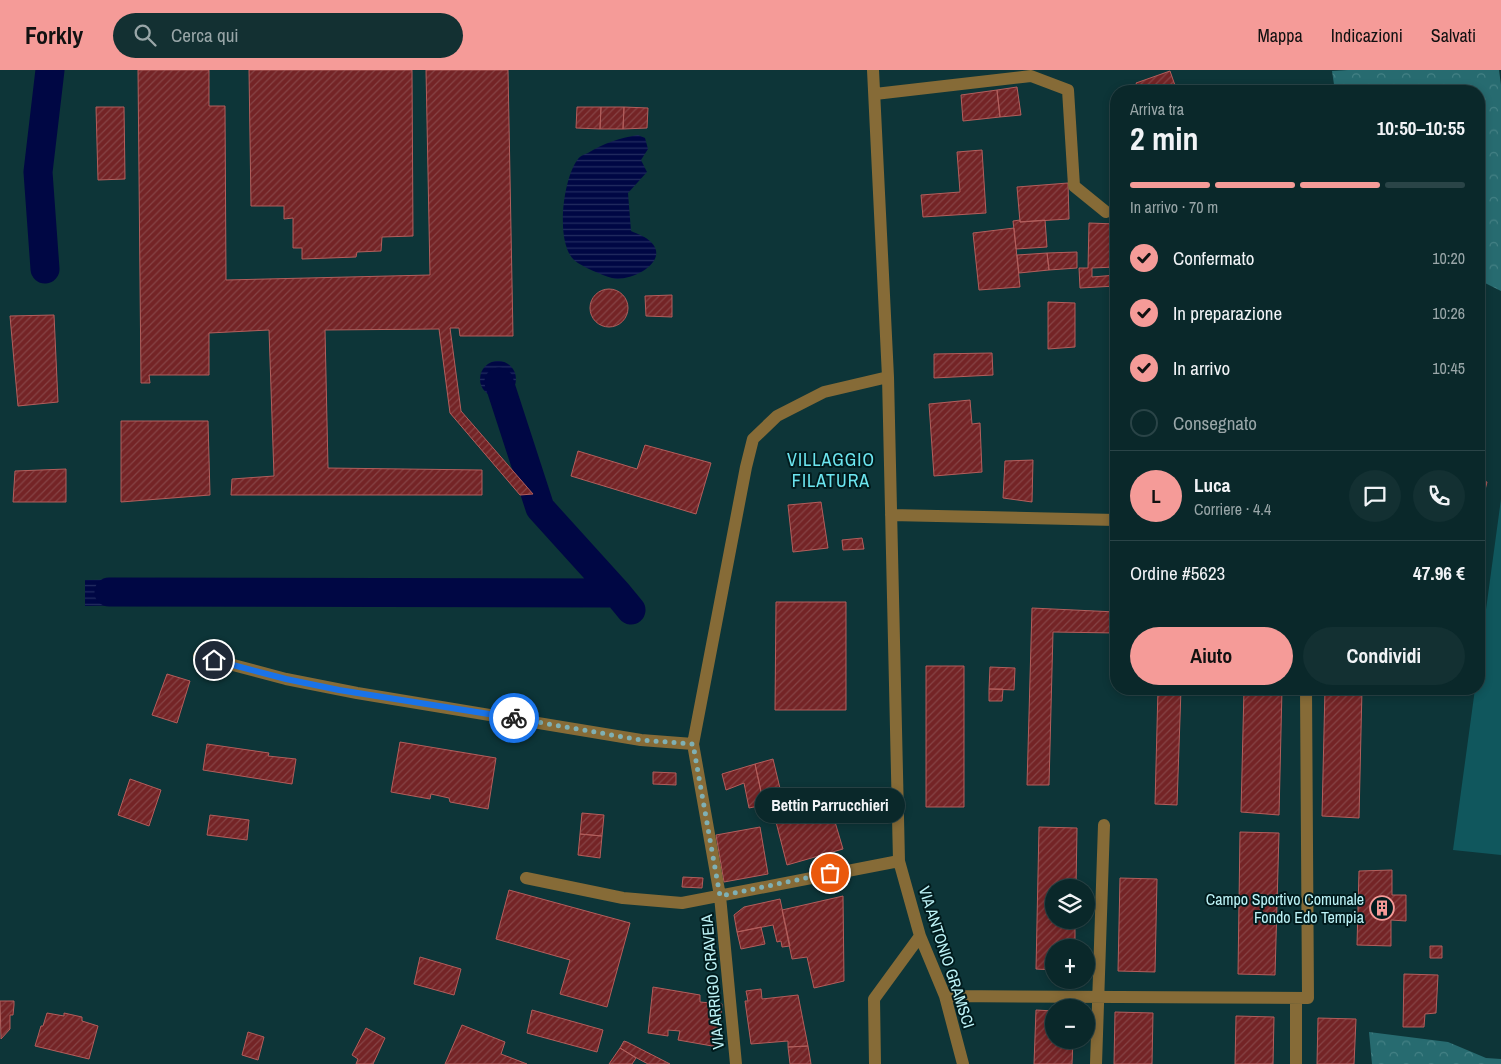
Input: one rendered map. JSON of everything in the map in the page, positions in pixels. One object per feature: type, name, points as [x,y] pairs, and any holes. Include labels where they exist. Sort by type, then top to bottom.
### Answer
[{"type":"street","name":"VIA ANTONIO GRAMSCI","points":[[873,70],[888,377],[899,861],[920,936],[945,996],[963,1064]]},
{"type":"street","points":[[875,94],[1031,76],[1068,90],[1074,186],[1106,212]]},
{"type":"street","points":[[720,896],[693,744],[753,439],[777,416],[824,392],[888,377]]},
{"type":"street","points":[[892,514],[1110,520]]},
{"type":"street","points":[[199,656],[286,679],[357,693],[641,740],[693,744]]},
{"type":"street","points":[[945,996],[1308,998],[1306,695]]},
{"type":"street","points":[[1096,1064],[1100,997],[1104,825]]},
{"type":"street","name":"VIA ARRIGO CRAVEIA","points":[[526,878],[623,898],[682,903],[899,861]]},
{"type":"street","name":"VIA ARRIGO CRAVEIA","points":[[720,896],[736,1064]]},
{"type":"street","points":[[875,1064],[874,999],[920,936]]},
{"type":"street","points":[[1296,998],[1296,1064]]},
{"type":"green space","points":[[1499,70],[1501,85],[1501,291],[1485,283],[1485,85],[1334,85],[1332,71]]},
{"type":"green space","points":[[1369,1032],[1448,1042],[1486,1058],[1501,1059],[1501,1064],[1372,1064]]},
{"type":"shaded area","points":[[638,135],[645,138],[648,149],[641,160],[647,172],[628,193],[631,231],[651,242],[656,249],[656,257],[652,263],[637,274],[619,279],[612,278],[582,265],[574,260],[568,251],[564,239],[563,225],[565,195],[568,180],[580,157],[612,141]]},
{"type":"shaded area","points":[[498,361],[505,362],[511,366],[515,372],[515,386],[511,392],[505,396],[498,397],[491,396],[485,392],[481,386],[480,379],[481,372],[485,366],[491,362]]},
{"type":"shaded area","points":[[1501,499],[1501,855],[1453,850],[1474,695],[1485,695],[1485,617]]},
{"type":"shaded area","points":[[148,579],[149,605],[85,606],[85,580]]},
{"type":"building","points":[[138,70],[209,70],[209,106],[225,106],[226,280],[430,275],[426,70],[508,70],[513,336],[460,336],[459,328],[450,328],[461,411],[533,494],[520,495],[450,413],[439,329],[325,330],[328,468],[482,470],[482,495],[231,495],[232,479],[274,476],[269,330],[209,333],[209,375],[149,375],[150,383],[141,383]]},
{"type":"building","points":[[249,70],[412,70],[413,236],[382,237],[381,251],[357,252],[356,257],[302,259],[302,248],[293,248],[293,218],[284,219],[284,206],[251,206]]},
{"type":"building","points":[[1170,71],[1175,85],[1137,85],[1136,83]]},
{"type":"building","points":[[1017,87],[1021,115],[1000,117],[997,90]]},
{"type":"building","points":[[997,90],[1000,117],[963,121],[961,95]]},
{"type":"building","points":[[96,107],[124,107],[125,179],[98,180]]},
{"type":"building","points":[[577,107],[601,107],[600,129],[576,128]]},
{"type":"building","points":[[601,107],[624,107],[623,129],[600,129]]},
{"type":"building","points":[[624,107],[648,108],[647,128],[623,129]]},
{"type":"building","points":[[982,150],[986,213],[923,217],[921,195],[960,192],[957,152]]},
{"type":"building","points":[[1068,183],[1069,219],[1020,222],[1017,187]]},
{"type":"building","points":[[1020,220],[1020,222],[1045,220],[1047,247],[1016,249],[1013,221]]},
{"type":"building","points":[[1089,223],[1110,224],[1110,267],[1092,268],[1092,277],[1110,276],[1110,286],[1080,288],[1079,268],[1088,268]]},
{"type":"building","points":[[1014,228],[1020,287],[979,290],[973,233]]},
{"type":"building","points":[[1077,252],[1077,268],[1049,270],[1047,253]]},
{"type":"building","points":[[1047,253],[1049,270],[1019,273],[1017,255]]},
{"type":"building","points":[[609,289],[622,295],[628,308],[622,321],[609,327],[596,321],[590,308],[596,295]]},
{"type":"building","points":[[672,295],[672,317],[646,316],[645,296]]},
{"type":"building","points":[[1048,302],[1075,303],[1075,347],[1048,349]]},
{"type":"building","points":[[54,315],[58,402],[18,406],[10,316]]},
{"type":"building","points":[[992,353],[993,375],[934,378],[934,354]]},
{"type":"building","points":[[970,400],[972,424],[980,423],[982,472],[934,476],[929,404]]},
{"type":"building","points":[[121,421],[208,421],[210,495],[121,502]]},
{"type":"building","points":[[645,445],[711,463],[696,514],[571,476],[578,451],[637,469]]},
{"type":"building","points":[[1033,460],[1032,502],[1003,498],[1005,461]]},
{"type":"building","points":[[66,469],[66,502],[13,502],[15,471]]},
{"type":"building","points":[[821,502],[828,548],[793,552],[788,505]]},
{"type":"building","points":[[862,538],[864,549],[843,550],[842,540]]},
{"type":"building","points":[[776,602],[846,602],[846,710],[775,710]]},
{"type":"building","points":[[1032,608],[1110,612],[1110,633],[1053,632],[1049,785],[1027,785]]},
{"type":"building","points":[[926,666],[964,666],[964,807],[926,807]]},
{"type":"building","points":[[990,667],[1015,668],[1014,690],[989,689]]},
{"type":"building","points":[[167,674],[190,681],[177,723],[152,715]]},
{"type":"building","points":[[989,689],[1003,689],[1002,701],[989,701]]},
{"type":"building","points":[[1158,695],[1181,695],[1177,805],[1155,804]]},
{"type":"building","points":[[1244,695],[1282,695],[1279,815],[1241,812]]},
{"type":"building","points":[[1325,695],[1362,695],[1359,818],[1322,816]]},
{"type":"building","points":[[400,742],[496,758],[488,809],[450,802],[449,798],[431,794],[430,799],[391,792]]},
{"type":"building","points":[[207,744],[269,753],[268,756],[296,759],[292,784],[203,770]]},
{"type":"building","points":[[773,759],[783,801],[764,806],[755,764]]},
{"type":"building","points":[[755,764],[764,805],[749,808],[744,783],[726,790],[722,774]]},
{"type":"building","points":[[653,772],[676,773],[676,785],[653,784]]},
{"type":"building","points":[[130,779],[161,790],[149,826],[118,815]]},
{"type":"building","points":[[830,805],[843,849],[787,865],[776,822]]},
{"type":"building","points":[[582,813],[604,815],[602,836],[580,834]]},
{"type":"building","points":[[210,815],[249,820],[247,840],[207,835]]},
{"type":"building","points":[[760,827],[768,874],[724,882],[716,835]]},
{"type":"building","points":[[1039,827],[1077,828],[1076,879],[1045,879],[1045,929],[1075,929],[1075,939],[1045,939],[1045,970],[1036,969]]},
{"type":"building","points":[[1240,832],[1279,833],[1275,975],[1238,974]]},
{"type":"building","points":[[580,834],[602,836],[600,858],[578,855]]},
{"type":"building","name":"Campo Sportivo Comunale Fondo Edo Tempia","points":[[1392,870],[1392,895],[1406,895],[1406,921],[1391,920],[1391,946],[1357,945],[1359,871]]},
{"type":"building","points":[[683,877],[703,878],[702,888],[682,887]]},
{"type":"building","points":[[1120,878],[1157,879],[1155,972],[1118,971]]},
{"type":"building","points":[[509,890],[630,923],[607,1007],[560,994],[570,960],[496,939]]},
{"type":"building","points":[[843,896],[844,981],[814,988],[807,957],[792,959],[782,910]]},
{"type":"building","points":[[780,899],[790,946],[782,947],[781,941],[777,942],[773,925],[737,932],[734,915],[744,907]]},
{"type":"building","points":[[761,927],[765,944],[741,949],[737,932]]},
{"type":"building","points":[[1430,946],[1442,946],[1442,958],[1430,958]]},
{"type":"building","points":[[420,957],[461,969],[454,995],[414,984]]},
{"type":"building","points":[[1404,974],[1438,975],[1436,1013],[1425,1014],[1424,1027],[1403,1027]]},
{"type":"building","points":[[653,987],[700,995],[700,1002],[722,1004],[718,1047],[678,1040],[680,1031],[668,1030],[668,1036],[648,1033]]},
{"type":"building","points":[[761,989],[762,999],[798,995],[808,1046],[788,1047],[788,1041],[751,1044],[745,1001],[748,1001],[746,991]]},
{"type":"building","points":[[0,1001],[14,1001],[13,1015],[10,1015],[10,1029],[1,1039]]},
{"type":"building","points":[[532,1010],[603,1030],[597,1052],[527,1033]]},
{"type":"building","points":[[1036,1010],[1045,1010],[1045,1049],[1073,1049],[1072,1064],[1034,1064]]},
{"type":"building","points":[[1115,1012],[1153,1013],[1152,1064],[1114,1064]]},
{"type":"building","points":[[47,1013],[64,1016],[64,1013],[82,1017],[82,1021],[98,1026],[89,1059],[35,1046]]},
{"type":"building","points":[[1236,1016],[1274,1017],[1273,1064],[1235,1064]]},
{"type":"building","points":[[1318,1018],[1356,1019],[1354,1064],[1317,1064]]},
{"type":"building","points":[[462,1025],[505,1042],[501,1054],[527,1064],[445,1064]]},
{"type":"building","points":[[366,1028],[385,1038],[373,1064],[356,1064],[358,1059],[352,1055]]},
{"type":"building","points":[[248,1032],[264,1037],[258,1060],[242,1055]]},
{"type":"building","points":[[624,1041],[670,1064],[648,1064],[620,1048]]},
{"type":"building","points":[[808,1046],[811,1064],[790,1064],[788,1047]]},
{"type":"building","points":[[620,1048],[636,1058],[632,1064],[609,1064]]},
{"type":"waterway","points":[[45,269],[38,172],[50,70]]},
{"type":"waterway","points":[[499,382],[540,508],[617,593]]},
{"type":"waterway","points":[[109,592],[617,593],[631,610]]},
{"type":"way so far","points":[[514,718],[641,740],[693,744],[720,896],[830,873]]},
{"type":"place","name":"Bettin Parrucchieri","points":[[830,873]]},
{"type":"place","name":"Campo Sportivo Comunale Fondo Edo Tempia","points":[[1382,908]]},
{"type":"district","name":"VILLAGGIO FILATURA","points":[[831,470]]},
{"type":"route","points":[[214,660],[286,679],[339,690],[514,718]]}]
